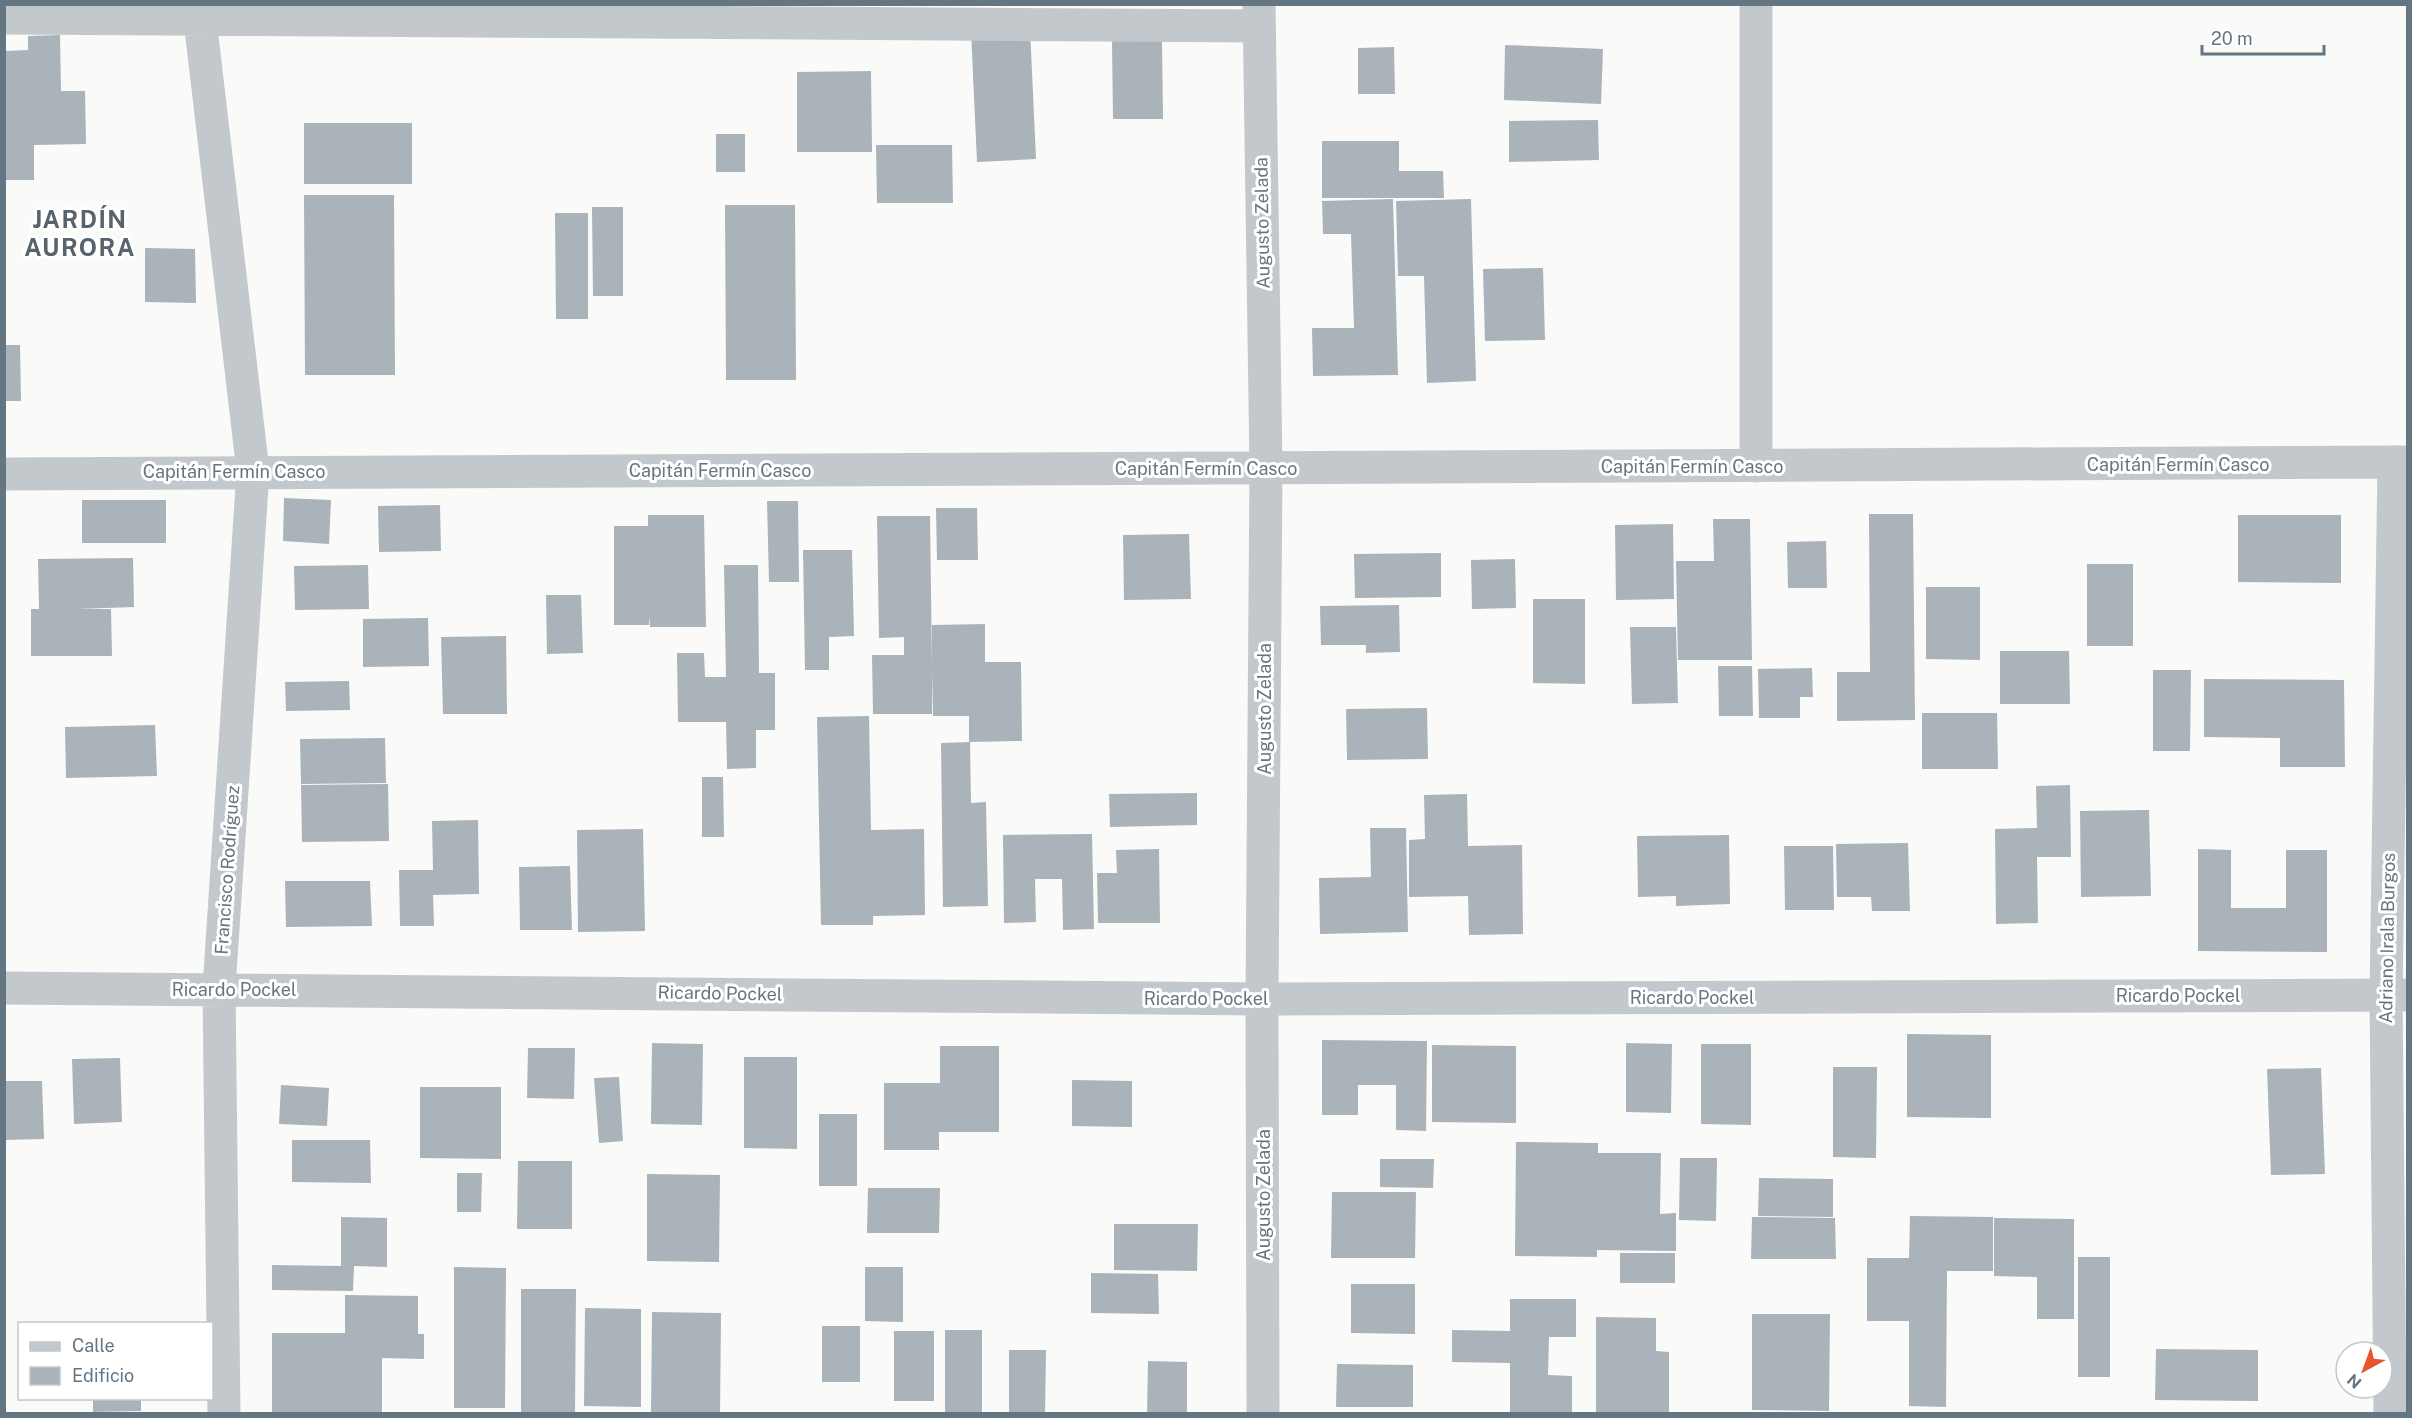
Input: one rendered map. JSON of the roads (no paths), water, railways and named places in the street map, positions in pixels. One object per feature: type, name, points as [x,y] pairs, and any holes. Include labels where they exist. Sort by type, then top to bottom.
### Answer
[{"type":"street","points":[[1756,4],[1756,466]]},
{"type":"street","points":[[4,18],[201,12],[1259,15]]},
{"type":"street","name":"Francisco Rodríguez","points":[[201,12],[253,471],[219,989],[224,1413]]},
{"type":"street","name":"Augusto Zelada","points":[[1259,15],[1266,468],[1262,999],[1263,1413]]},
{"type":"street","name":"Capitán Fermín Casco","points":[[4,474],[2401,462]]},
{"type":"street","name":"Adriano Irala Burgos","points":[[2390,1413],[2397,995],[2401,462]]},
{"type":"street","name":"Ricardo Pockel","points":[[4,988],[1262,999],[2397,995]]},
{"type":"district","name":"JARDÍN AURORA","points":[[80,233]]}]
